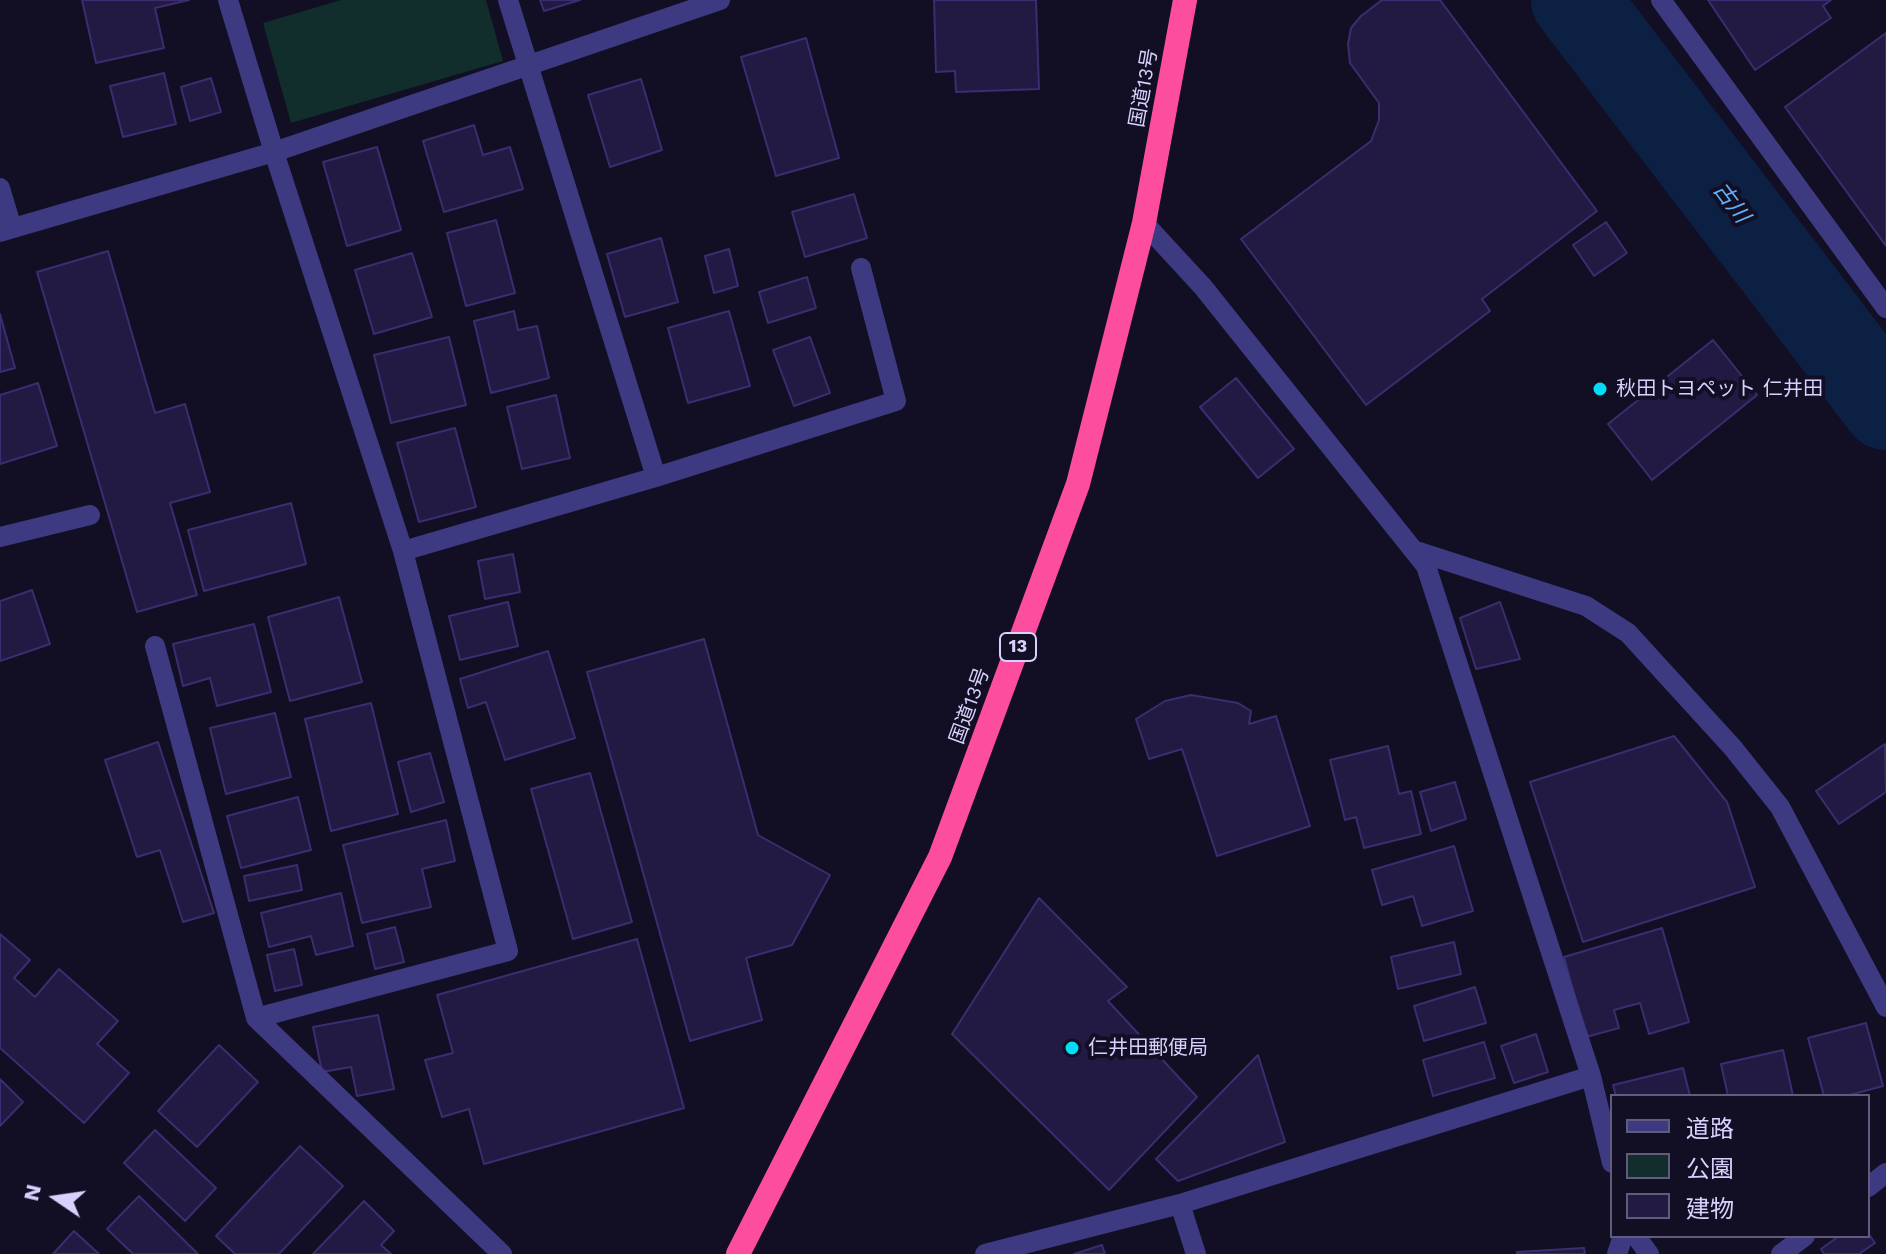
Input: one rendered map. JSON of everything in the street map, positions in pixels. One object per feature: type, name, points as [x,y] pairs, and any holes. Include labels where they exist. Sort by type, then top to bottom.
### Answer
[{"type":"highway","name":"国道13号","points":[[738,1254],[940,857],[1078,484],[1144,223],[1185,0]]},
{"type":"street","points":[[228,0],[403,551],[508,951],[256,1018]]},
{"type":"street","points":[[508,0],[656,477]]},
{"type":"street","points":[[0,188],[6,230],[274,152],[720,0]]},
{"type":"street","points":[[1661,0],[1886,308]]},
{"type":"street","points":[[1144,223],[1203,287],[1426,566],[1591,1076],[1610,1155]]},
{"type":"street","points":[[403,551],[656,477],[896,401],[861,268]]},
{"type":"street","points":[[0,537],[90,515]]},
{"type":"street","points":[[1413,550],[1586,606],[1628,633],[1733,748],[1780,807],[1886,1007]]},
{"type":"street","points":[[155,646],[256,1018],[502,1254]]},
{"type":"street","points":[[985,1254],[1180,1204],[1591,1076]]},
{"type":"street","points":[[1870,1185],[1886,1173]]},
{"type":"street","points":[[1180,1204],[1196,1254]]},
{"type":"street","points":[[1781,1254],[1802,1238]]},
{"type":"green space","points":[[341,0],[486,0],[503,61],[291,123],[263,23]]},
{"type":"building","points":[[82,0],[189,0],[155,8],[164,48],[96,63]]},
{"type":"building","points":[[540,0],[580,0],[544,11]]},
{"type":"building","points":[[934,0],[1036,0],[1039,89],[956,92],[955,71],[936,72]]},
{"type":"building","points":[[1382,0],[1440,0],[1597,211],[1482,299],[1490,311],[1366,405],[1241,239],[1371,141],[1379,120],[1379,103],[1350,63],[1348,44],[1351,28]]},
{"type":"building","points":[[1708,0],[1831,0],[1823,6],[1831,18],[1755,70]]},
{"type":"building","points":[[1886,33],[1886,246],[1785,107]]},
{"type":"building","points":[[806,38],[839,158],[776,176],[741,57]]},
{"type":"building","points":[[164,73],[176,124],[123,137],[110,86]]},
{"type":"building","points":[[211,78],[221,112],[190,121],[181,87]]},
{"type":"building","points":[[641,79],[662,150],[610,167],[588,95]]},
{"type":"building","points":[[474,125],[483,155],[510,147],[523,189],[444,212],[423,141]]},
{"type":"building","points":[[377,147],[401,230],[347,246],[323,162]]},
{"type":"building","points":[[854,194],[867,238],[805,257],[792,212]]},
{"type":"building","points":[[496,220],[515,293],[466,306],[447,233]]},
{"type":"building","points":[[1606,222],[1627,253],[1594,276],[1573,245]]},
{"type":"building","points":[[661,238],[678,302],[625,317],[607,254]]},
{"type":"building","points":[[729,249],[738,286],[714,293],[705,256]]},
{"type":"building","points":[[108,251],[155,413],[185,404],[210,492],[170,503],[197,595],[137,612],[37,272]]},
{"type":"building","points":[[412,253],[432,317],[374,334],[355,270]]},
{"type":"building","points":[[807,277],[816,308],[768,323],[759,292]]},
{"type":"building","points":[[514,311],[518,330],[537,326],[549,378],[491,393],[474,321]]},
{"type":"building","points":[[729,311],[750,386],[688,403],[668,328]]},
{"type":"building","points":[[0,314],[15,368],[0,372]]},
{"type":"building","points":[[449,337],[466,405],[391,423],[374,355]]},
{"type":"building","points":[[810,337],[830,393],[794,406],[773,350]]},
{"type":"building","points":[[1713,340],[1757,395],[1652,480],[1608,424]]},
{"type":"building","points":[[1236,378],[1294,449],[1258,478],[1200,407]]},
{"type":"building","points":[[38,383],[57,446],[0,464],[0,395]]},
{"type":"building","points":[[556,395],[570,458],[522,469],[507,407]]},
{"type":"building","points":[[455,428],[476,507],[419,522],[397,443]]},
{"type":"building","points":[[291,503],[306,564],[204,591],[188,530]]},
{"type":"building","points":[[513,554],[520,592],[485,599],[478,561]]},
{"type":"building","points":[[32,590],[50,644],[0,661],[0,601]]},
{"type":"building","points":[[339,597],[362,682],[290,701],[268,617]]},
{"type":"building","points":[[508,602],[518,646],[460,660],[449,616]]},
{"type":"building","points":[[1500,602],[1520,659],[1476,669],[1460,618]]},
{"type":"building","points":[[254,624],[271,692],[217,706],[210,678],[183,686],[173,644]]},
{"type":"building","points":[[704,639],[758,835],[830,875],[792,945],[746,958],[762,1020],[690,1041],[587,672]]},
{"type":"building","points":[[548,651],[575,738],[505,760],[486,702],[468,708],[460,679]]},
{"type":"building","points":[[1191,695],[1238,703],[1251,711],[1249,724],[1276,716],[1310,826],[1217,856],[1182,749],[1149,759],[1136,719],[1165,701]]},
{"type":"building","points":[[371,703],[398,814],[331,831],[305,719]]},
{"type":"building","points":[[275,713],[291,777],[226,794],[210,728]]},
{"type":"building","points":[[1674,736],[1727,802],[1755,887],[1583,942],[1530,782]]},
{"type":"building","points":[[158,742],[214,913],[183,922],[160,850],[137,857],[105,760]]},
{"type":"building","points":[[1885,744],[1886,792],[1839,824],[1816,791]]},
{"type":"building","points":[[1388,746],[1399,794],[1411,791],[1421,834],[1364,848],[1356,817],[1345,820],[1330,760]]},
{"type":"building","points":[[430,753],[444,802],[411,812],[398,762]]},
{"type":"building","points":[[590,773],[632,922],[573,939],[531,789]]},
{"type":"building","points":[[1455,782],[1466,819],[1431,831],[1420,792]]},
{"type":"building","points":[[298,797],[311,850],[241,868],[227,816]]},
{"type":"building","points":[[446,820],[455,861],[422,869],[431,907],[362,923],[343,845]]},
{"type":"building","points":[[1454,846],[1473,911],[1422,926],[1413,896],[1382,905],[1372,870]]},
{"type":"building","points":[[297,865],[302,890],[249,901],[244,876]]},
{"type":"building","points":[[341,893],[353,946],[316,955],[311,936],[269,947],[261,913]]},
{"type":"building","points":[[1039,898],[1127,987],[1108,1001],[1197,1097],[1109,1190],[952,1034]]},
{"type":"building","points":[[395,927],[404,962],[375,969],[367,934]]},
{"type":"building","points":[[1662,928],[1689,1022],[1649,1034],[1640,1003],[1614,1010],[1619,1028],[1586,1037],[1564,957]]},
{"type":"building","points":[[0,934],[30,960],[14,978],[35,997],[59,969],[118,1021],[97,1044],[129,1073],[84,1123],[0,1048]]},
{"type":"building","points":[[637,939],[684,1108],[484,1164],[469,1109],[442,1117],[425,1060],[453,1053],[437,995]]},
{"type":"building","points":[[1454,942],[1461,974],[1398,989],[1391,957]]},
{"type":"building","points":[[294,949],[302,985],[275,991],[267,955]]},
{"type":"building","points":[[1475,987],[1486,1023],[1424,1041],[1414,1006]]},
{"type":"building","points":[[378,1015],[394,1089],[357,1096],[351,1067],[322,1072],[313,1027]]},
{"type":"building","points":[[1866,1023],[1883,1086],[1853,1094],[1823,1094],[1808,1038]]},
{"type":"building","points":[[1536,1034],[1548,1072],[1514,1083],[1501,1046]]},
{"type":"building","points":[[1484,1042],[1495,1078],[1433,1096],[1423,1060]]},
{"type":"building","points":[[219,1045],[258,1082],[197,1147],[158,1111]]},
{"type":"building","points":[[1783,1050],[1793,1094],[1728,1094],[1721,1064]]},
{"type":"building","points":[[1258,1055],[1285,1142],[1178,1181],[1156,1159]]},
{"type":"building","points":[[1683,1068],[1690,1094],[1615,1094],[1613,1085]]},
{"type":"building","points":[[0,1079],[23,1102],[0,1126]]},
{"type":"building","points":[[155,1130],[216,1188],[185,1221],[124,1163]]},
{"type":"building","points":[[300,1146],[343,1186],[279,1254],[235,1254],[216,1236]]},
{"type":"building","points":[[139,1196],[198,1254],[133,1254],[107,1229]]},
{"type":"building","points":[[364,1201],[394,1231],[381,1245],[391,1254],[313,1254]]},
{"type":"building","points":[[74,1231],[99,1254],[53,1254]]},
{"type":"building","points":[[1870,1236],[1875,1243],[1859,1254],[1824,1254],[1821,1249],[1836,1238]]},
{"type":"building","points":[[1102,1245],[1105,1254],[1074,1254]]},
{"type":"building","points":[[1584,1248],[1585,1254],[1517,1254],[1517,1252]]},
{"type":"waterway","name":"古川","points":[[1575,0],[1886,406]]},
{"type":"place","name":"秋田トヨペット 仁井田","points":[[1600,389]]},
{"type":"place","name":"仁井田郵便局","points":[[1072,1048]]}]
